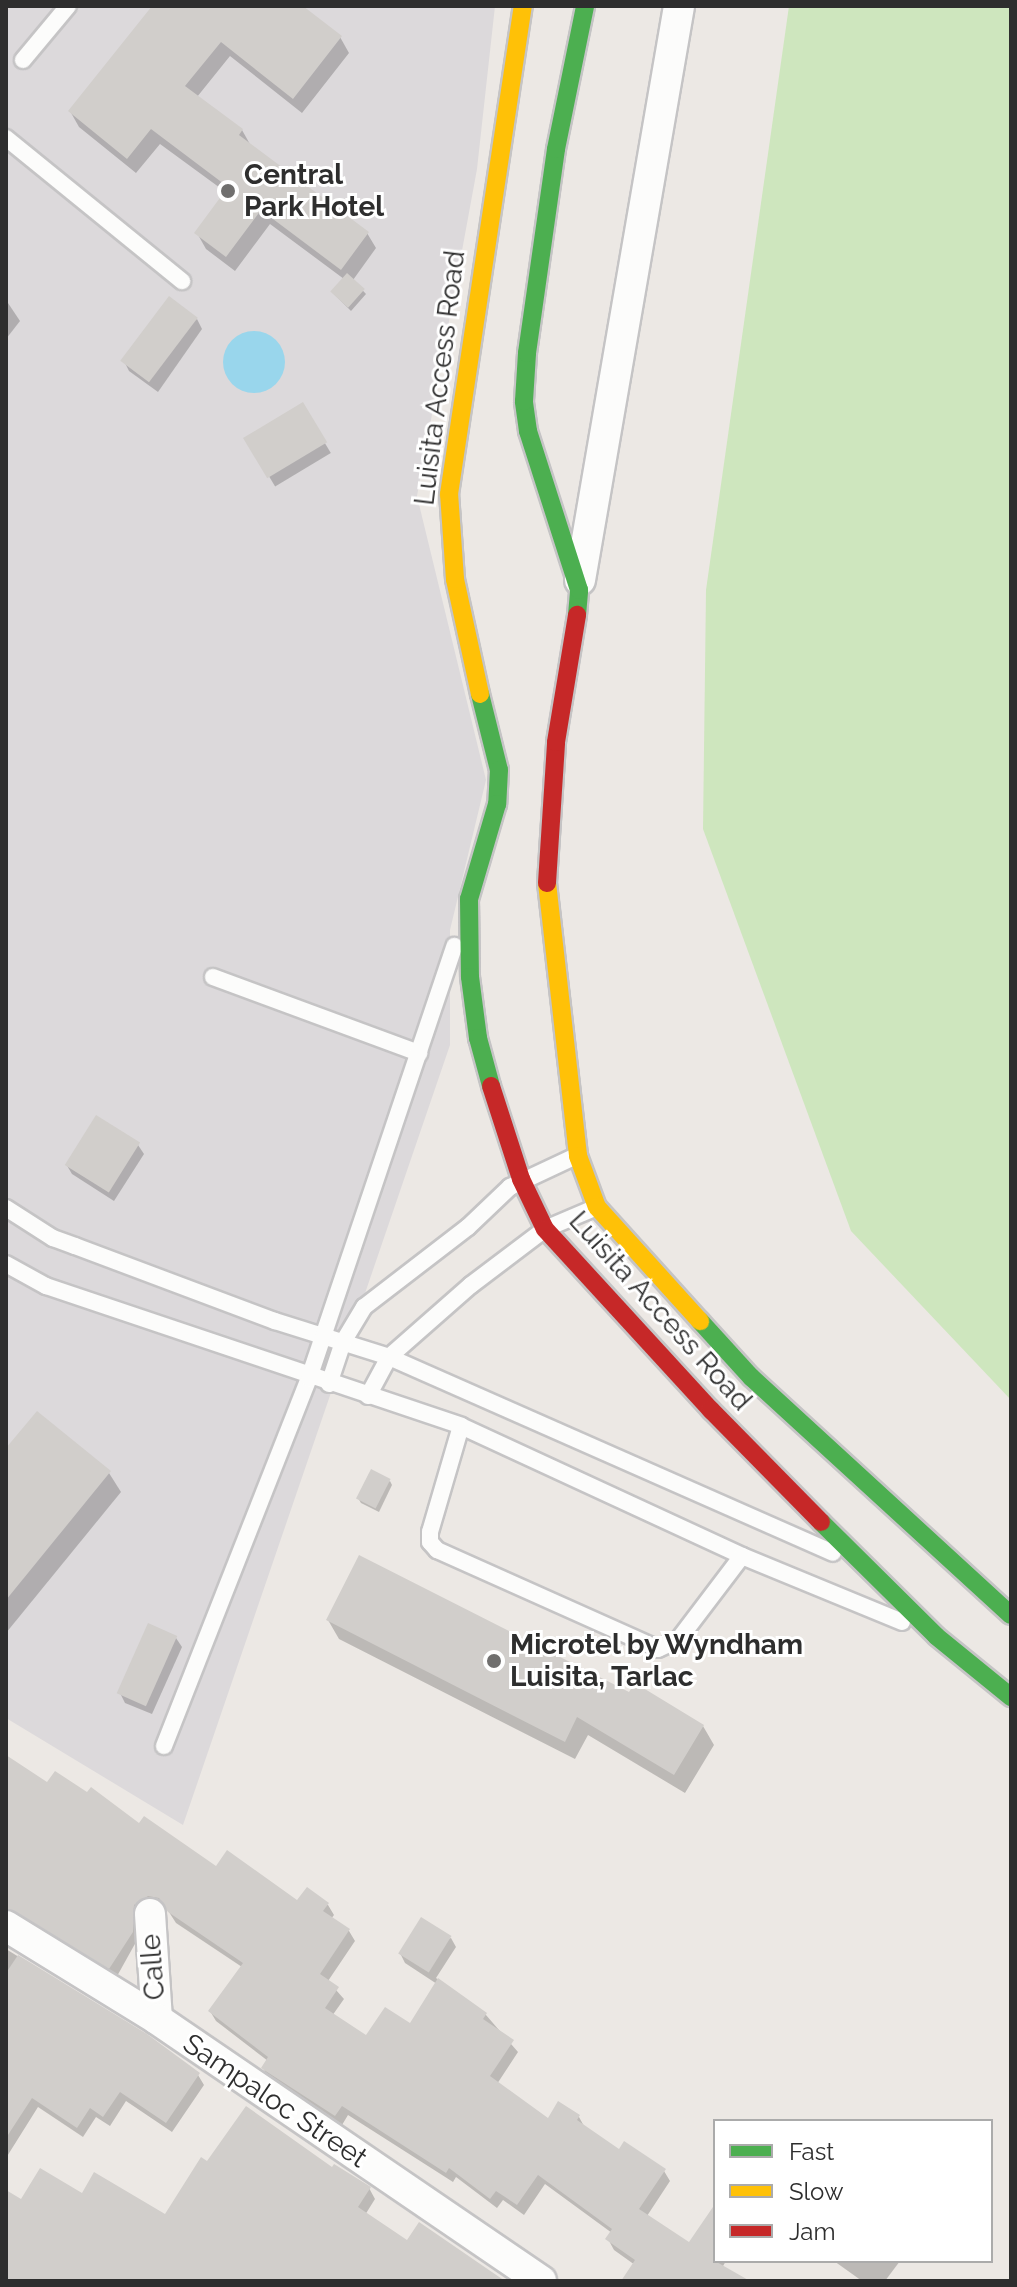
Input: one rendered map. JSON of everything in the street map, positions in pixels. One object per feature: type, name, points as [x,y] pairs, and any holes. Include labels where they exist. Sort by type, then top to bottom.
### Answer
[{"type":"main road","name":"Luisita Access Road","points":[[523,6],[449,494],[455,579],[464,632],[499,770],[497,804],[469,899],[470,977],[478,1038],[496,1105],[521,1179],[545,1229],[711,1410],[867,1568],[936,1636],[1011,1697]]},
{"type":"main road","name":"Luisita Access Road","points":[[585,6],[556,149],[527,353],[524,401],[528,431],[579,590],[575,635],[556,742],[546,894],[578,1156],[597,1207],[751,1377],[1011,1615]]},
{"type":"street","points":[[579,590],[679,6]]},
{"type":"street","name":"Calle","points":[[150,1914],[157,2019]]},
{"type":"street","name":"Sampaloc Street","points":[[6,1926],[157,2019],[541,2281]]},
{"type":"lane","points":[[23,60],[68,6]]},
{"type":"lane","points":[[6,138],[182,281]]},
{"type":"lane","points":[[164,1746],[309,1378],[320,1335],[419,1053],[469,899]]},
{"type":"lane","points":[[213,977],[419,1053]]},
{"type":"lane","points":[[329,1384],[343,1342],[364,1307],[468,1227],[521,1179],[578,1156]]},
{"type":"lane","points":[[368,1396],[389,1357],[471,1285],[545,1229],[597,1207]]},
{"type":"lane","points":[[6,1208],[53,1238],[211,1299],[389,1357],[867,1568]]},
{"type":"lane","points":[[6,1264],[46,1286],[309,1378],[461,1426],[742,1556],[936,1636]]},
{"type":"lane","points":[[461,1426],[430,1532],[430,1542],[437,1550],[465,1563],[658,1649],[679,1639],[742,1556]]},
{"type":"shaded area","points":[[6,6],[495,6],[477,169],[417,496],[486,780],[450,930],[450,1045],[183,1825],[6,1718]]},
{"type":"green space","points":[[789,6],[1011,6],[1011,1400],[851,1231],[703,829],[706,590]]},
{"type":"water","points":[[254,331],[266,333],[276,340],[283,350],[283,374],[276,384],[266,391],[254,393],[242,391],[232,384],[225,374],[223,362],[225,350],[232,340],[242,333]]},
{"type":"building","points":[[152,6],[303,6],[342,36],[293,99],[221,42],[185,86],[243,129],[239,135],[369,232],[341,270],[261,210],[226,257],[194,233],[228,187],[151,129],[127,159],[68,111]]},
{"type":"building","points":[[347,273],[365,289],[348,308],[330,292]]},
{"type":"building","points":[[169,296],[198,318],[149,382],[120,361]]},
{"type":"building","points":[[303,402],[327,442],[267,478],[243,438]]},
{"type":"building","points":[[96,1115],[140,1143],[109,1193],[65,1165]]},
{"type":"building","points":[[37,1411],[111,1471],[6,1600],[6,1448]]},
{"type":"building","points":[[371,1469],[391,1479],[376,1508],[356,1498]]},
{"type":"building","points":[[359,1555],[629,1692],[635,1683],[704,1725],[674,1775],[577,1717],[565,1742],[326,1620]]},
{"type":"building","points":[[148,1623],[177,1636],[146,1706],[117,1693]]},
{"type":"building","points":[[6,1755],[47,1782],[55,1771],[87,1792],[91,1787],[139,1823],[144,1816],[216,1866],[227,1850],[297,1900],[307,1887],[329,1903],[323,1911],[350,1929],[320,1974],[339,1987],[325,2008],[366,2035],[385,2007],[410,2023],[438,1978],[487,2013],[483,2019],[514,2040],[490,2076],[548,2118],[558,2101],[580,2115],[577,2120],[619,2149],[624,2141],[666,2169],[639,2209],[689,2242],[713,2207],[713,2263],[718,2263],[750,2281],[621,2281],[635,2260],[605,2239],[612,2229],[538,2175],[517,2205],[496,2191],[490,2199],[449,2168],[446,2173],[342,2106],[335,2116],[261,2068],[268,2057],[208,2011],[243,1963],[168,1912],[159,1898],[148,1896],[134,1905],[133,1932],[109,1969],[6,1908]]},
{"type":"building","points":[[421,1917],[452,1936],[429,1973],[398,1953]]},
{"type":"building","points":[[18,1955],[147,2034],[200,2073],[166,2123],[120,2092],[103,2117],[90,2108],[77,2128],[32,2098],[6,2138],[6,1973]]},
{"type":"building","points":[[246,2106],[332,2167],[334,2164],[371,2187],[358,2207],[407,2240],[419,2222],[505,2281],[6,2281],[6,2190],[21,2199],[40,2168],[82,2193],[94,2172],[165,2214],[201,2157],[207,2161]]},
{"type":"traffic: fast","points":[[577,615],[579,590],[528,431],[524,401],[527,353],[556,149],[585,6]]},
{"type":"traffic: fast","points":[[480,694],[499,770],[497,804],[469,899],[470,977],[478,1038],[491,1086]]},
{"type":"traffic: fast","points":[[700,1321],[751,1377],[1011,1615]]},
{"type":"traffic: fast","points":[[821,1522],[936,1636],[1011,1697]]},
{"type":"traffic: slow","points":[[480,694],[455,579],[449,494],[523,6]]},
{"type":"traffic: slow","points":[[547,883],[578,1156],[597,1207],[700,1321]]},
{"type":"traffic: jam","points":[[547,883],[556,742],[577,615]]},
{"type":"traffic: jam","points":[[491,1086],[521,1179],[545,1229],[711,1410],[821,1522]]},
{"type":"place","name":"Central Park Hotel","points":[[228,191]]},
{"type":"place","name":"Microtel by Wyndham Luisita, Tarlac","points":[[494,1661]]}]
